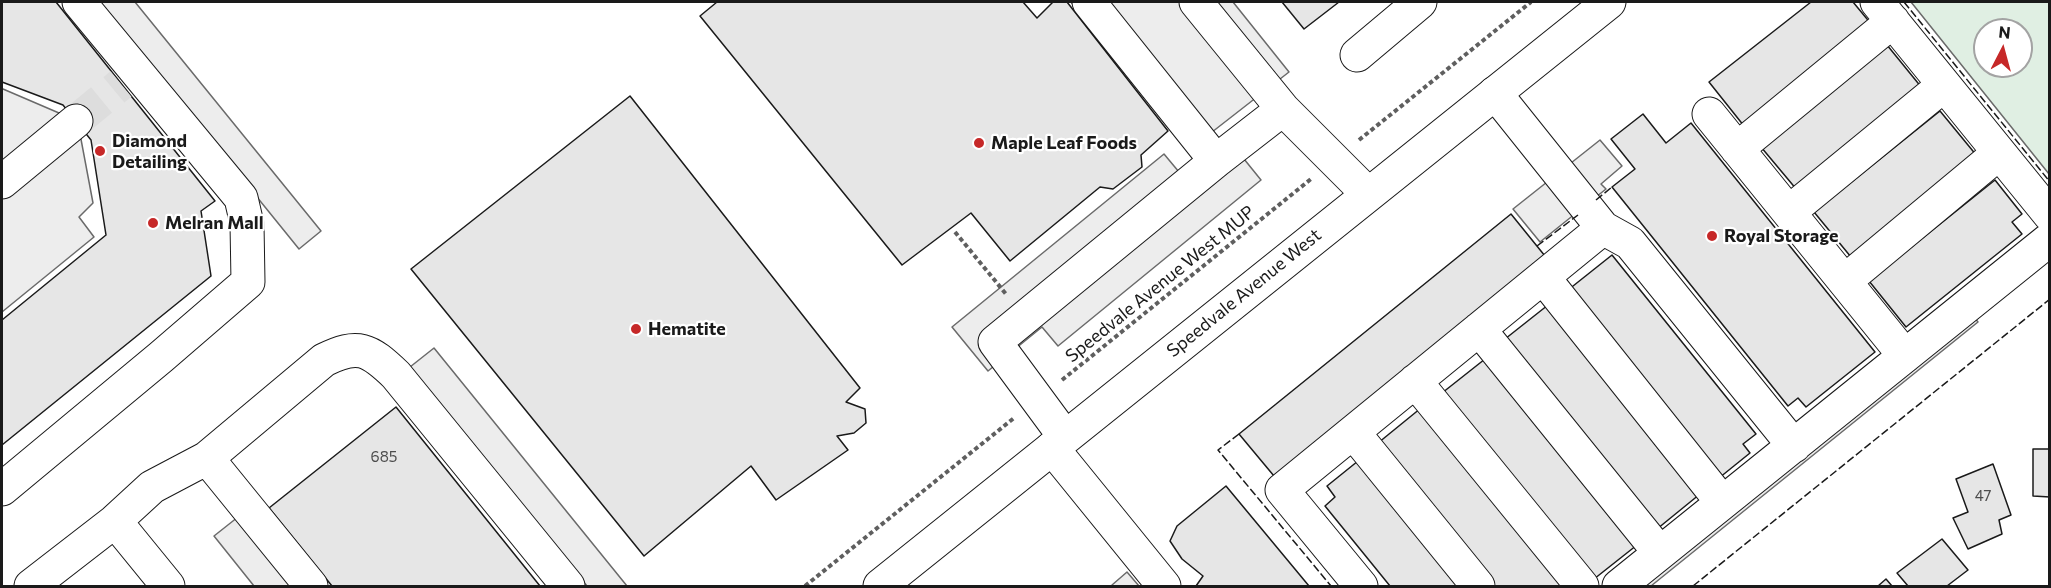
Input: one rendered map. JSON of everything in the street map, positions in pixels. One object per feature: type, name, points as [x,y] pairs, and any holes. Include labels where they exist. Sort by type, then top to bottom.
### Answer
[{"type":"main road","points":[[2,489],[248,282],[247,224],[241,198],[129,77],[79,2]]},
{"type":"main road","points":[[1089,2],[1216,161]]},
{"type":"main road","points":[[1197,2],[1283,109],[1368,194]]},
{"type":"main road","points":[[1357,55],[1420,2]]},
{"type":"main road","name":"Speedvale Avenue West","points":[[881,586],[1609,2]]},
{"type":"main road","points":[[1737,149],[1885,11],[2049,215]]},
{"type":"main road","points":[[1789,213],[1944,84]]},
{"type":"main road","points":[[1495,93],[1603,228],[1630,243],[1794,446]]},
{"type":"main road","points":[[1164,586],[1059,442],[1038,399],[995,342],[1283,109]]},
{"type":"main road","points":[[1709,114],[1905,356]]},
{"type":"main road","points":[[2,182],[76,121]]},
{"type":"main road","points":[[1845,281],[1999,153]]},
{"type":"main road","points":[[1361,586],[1282,490],[1603,228]]},
{"type":"main road","points":[[1619,586],[2049,239]]},
{"type":"main road","points":[[1543,276],[1722,502]]},
{"type":"main road","points":[[1479,329],[1660,553]]},
{"type":"main road","points":[[31,586],[115,521],[152,487],[207,458],[324,360],[339,353],[358,349],[378,358],[396,375],[568,586]]},
{"type":"main road","points":[[1415,381],[1582,586]]},
{"type":"main road","points":[[1353,432],[1478,586]]},
{"type":"main road","points":[[207,458],[311,586]]},
{"type":"main road","points":[[115,521],[168,586]]},
{"type":"path","name":"Speedvale Avenue West MUP","points":[[805,586],[1531,2]]},
{"type":"path","points":[[955,232],[1025,317]]},
{"type":"green space","points":[[1911,2],[2049,2],[2049,174]]},
{"type":"shaded area","points":[[99,2],[135,2],[321,231],[299,249]]},
{"type":"shaded area","points":[[1071,2],[1233,2],[1289,72],[1189,150]]},
{"type":"shaded area","points":[[2,90],[66,116],[2,168]]},
{"type":"shaded area","points":[[80,134],[93,203],[79,217],[94,237],[2,312],[2,199]]},
{"type":"shaded area","points":[[1600,140],[1622,166],[1601,184],[1606,189],[1540,242],[1513,209]]},
{"type":"shaded area","points":[[1164,154],[1199,196],[1244,159],[1261,180],[1058,346],[1042,327],[988,371],[952,327]]},
{"type":"shaded area","points":[[1966,307],[1978,322],[1651,586],[1619,586]]},
{"type":"shaded area","points":[[434,348],[627,586],[587,586],[410,367]]},
{"type":"shaded area","points":[[238,517],[295,586],[254,586],[214,536]]},
{"type":"shaded area","points":[[1127,572],[1139,586],[1112,585]]},
{"type":"building","name":"Melran Mall","points":[[2,2],[56,2],[215,201],[201,211],[211,276],[2,445],[2,320],[106,235],[91,140],[63,105],[2,82]]},
{"type":"building","name":"Maple Leaf Foods","points":[[717,2],[1023,2],[1037,18],[1053,2],[1067,2],[1168,131],[1141,155],[1142,167],[1113,189],[1100,187],[1010,261],[971,213],[902,265],[700,16]]},
{"type":"building","points":[[1282,2],[1339,2],[1304,29]]},
{"type":"building","points":[[1811,2],[1853,2],[1872,25],[1744,126],[1709,82]]},
{"type":"building","points":[[1887,45],[1922,88],[1797,190],[1761,147]]},
{"type":"building","name":"Hematite","points":[[630,96],[860,388],[846,402],[865,409],[866,423],[854,433],[837,436],[848,450],[776,500],[751,466],[644,556],[411,269]]},
{"type":"building","points":[[1940,111],[1977,156],[1851,257],[1814,212]]},
{"type":"building","points":[[1643,114],[1666,143],[1691,123],[1875,352],[1806,407],[1798,398],[1788,406],[1612,187],[1635,169],[1611,139]]},
{"type":"building","points":[[1995,180],[2022,214],[2012,222],[2022,234],[1906,327],[1869,281]]},
{"type":"building","points":[[1511,214],[1545,256],[1274,476],[1239,434]]},
{"type":"building","points":[[1612,255],[1756,434],[1743,444],[1750,453],[1719,478],[1568,290]]},
{"type":"building","points":[[1548,305],[1700,494],[1657,529],[1505,339]]},
{"type":"building","points":[[1485,359],[1637,545],[1594,579],[1442,393]]},
{"type":"building","points":[[396,407],[540,586],[332,586],[269,508]]},
{"type":"building","points":[[1421,408],[1565,586],[1494,586],[1378,443]]},
{"type":"building","points":[[2033,449],[2050,449],[2050,497],[2033,496]]},
{"type":"building","points":[[1358,461],[1459,586],[1390,586],[1325,506],[1335,497],[1327,486]]},
{"type":"building","points":[[1993,464],[2011,515],[1999,520],[2002,534],[1968,549],[1953,518],[1968,512],[1956,479]]},
{"type":"building","points":[[1226,486],[1309,586],[1196,586],[1203,576],[1182,559],[1170,541],[1177,526]]},
{"type":"building","points":[[1942,539],[1968,570],[1947,586],[1908,586],[1897,573]]},
{"type":"building","points":[[1886,579],[1892,586],[1878,586]]},
{"type":"tunnel","points":[[76,121],[121,84]]},
{"type":"fence","points":[[1904,2],[2050,182]]},
{"type":"fence","points":[[1596,200],[1612,187]]},
{"type":"fence","points":[[1537,246],[1578,215]]},
{"type":"fence","points":[[1693,586],[2050,299]]},
{"type":"fence","points":[[1239,434],[1218,450],[1331,586]]},
{"type":"place","name":"Maple Leaf Foods","points":[[979,143]]},
{"type":"place","name":"Diamond Detailing","points":[[100,151]]},
{"type":"place","name":"Melran Mall","points":[[153,223]]},
{"type":"place","name":"Royal Storage","points":[[1712,236]]},
{"type":"place","name":"Hematite","points":[[636,329]]}]
